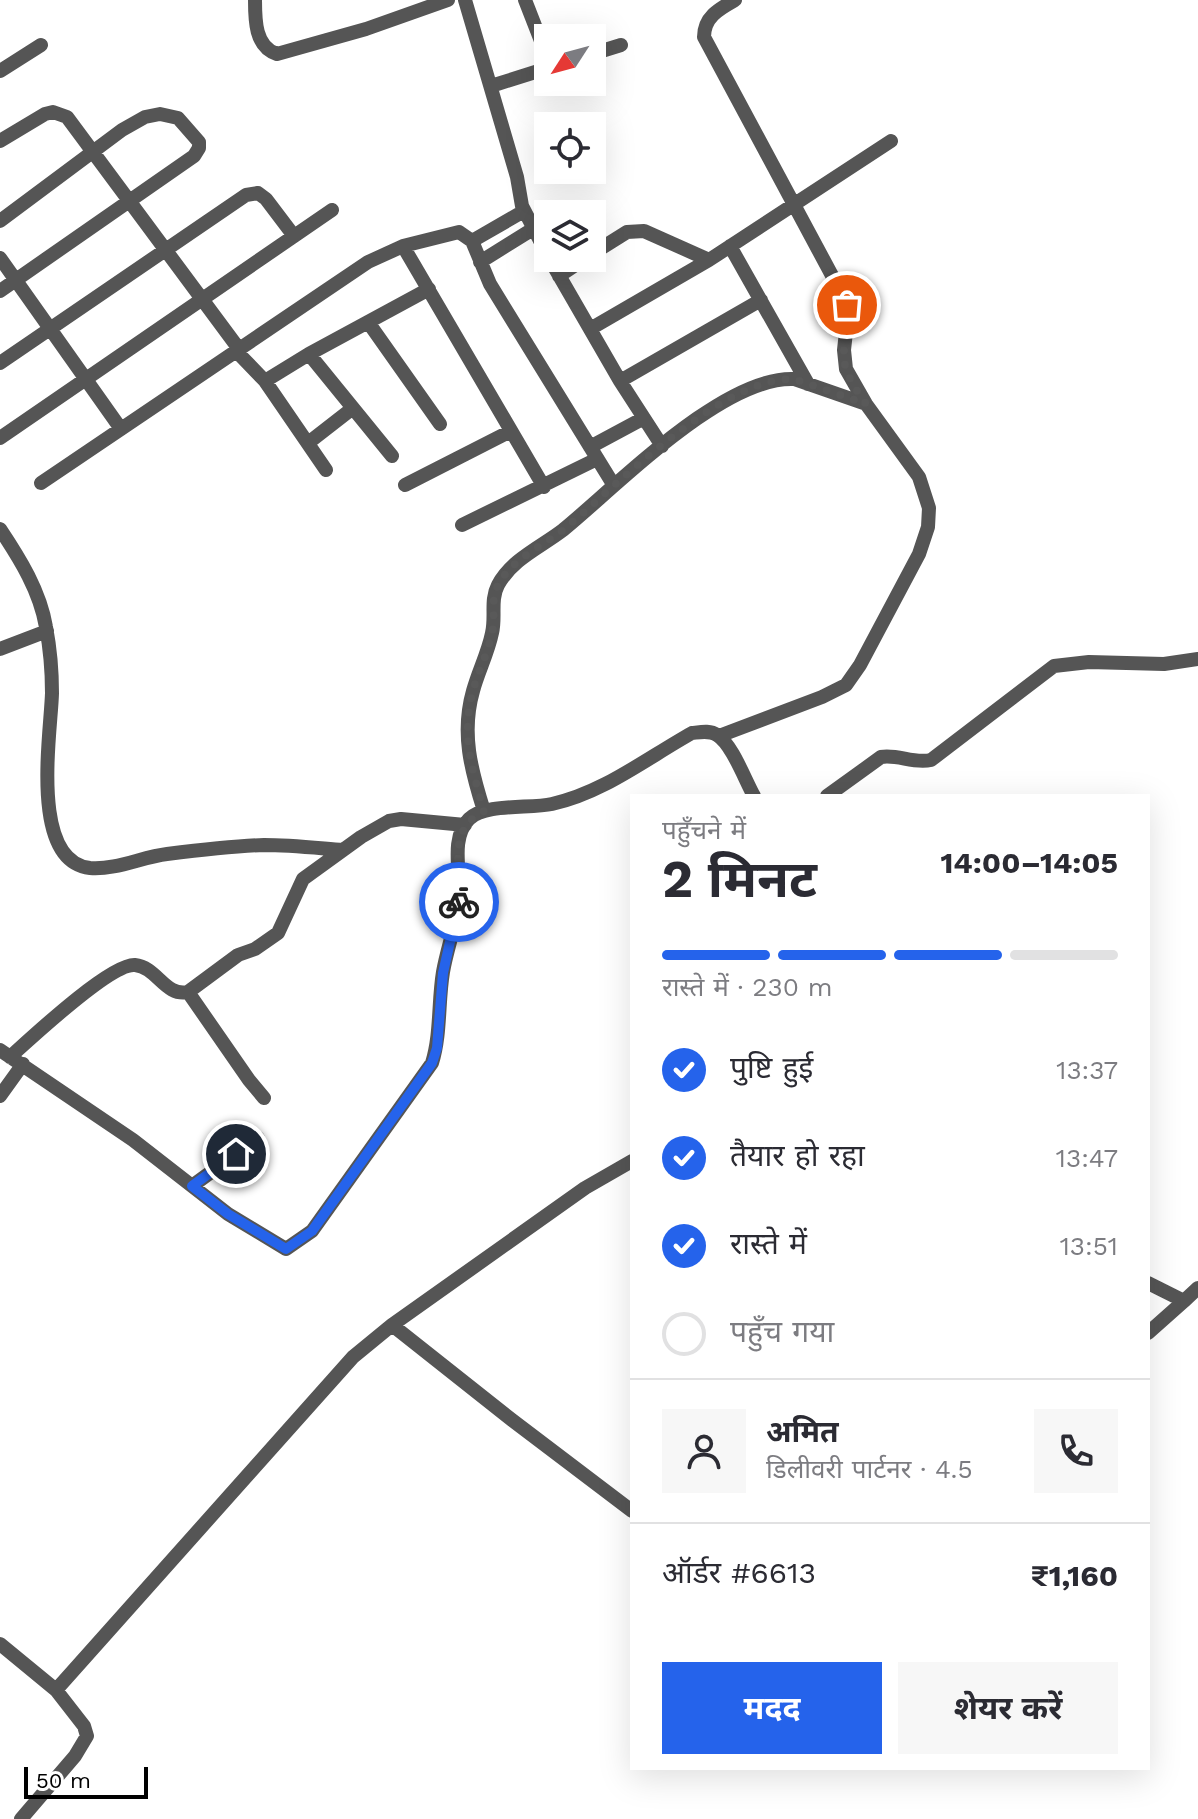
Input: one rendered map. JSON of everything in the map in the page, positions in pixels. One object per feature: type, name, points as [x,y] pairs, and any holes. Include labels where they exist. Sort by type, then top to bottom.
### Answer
[{"type":"street","points":[[255,0],[260,39],[263,46],[277,54],[366,29],[448,0]]},
{"type":"street","points":[[465,0],[517,177],[523,209],[533,229],[480,262]]},
{"type":"street","points":[[525,0],[534,24]]},
{"type":"street","points":[[719,736],[846,685],[860,665],[919,554],[928,527],[929,508],[919,477],[854,385],[844,359],[849,325],[847,305],[704,37],[704,29],[714,13],[735,0]]},
{"type":"street","points":[[0,71],[41,45]]},
{"type":"street","points":[[606,50],[621,45]]},
{"type":"street","points":[[491,86],[534,72]]},
{"type":"street","points":[[0,141],[53,112],[67,117],[238,350],[265,381],[326,470]]},
{"type":"street","points":[[0,221],[133,123],[160,114],[178,118],[196,136],[199,148],[194,156],[0,291]]},
{"type":"street","points":[[590,329],[709,260],[891,141]]},
{"type":"street","points":[[0,363],[252,192],[266,199],[294,236]]},
{"type":"street","points":[[472,241],[523,209]]},
{"type":"street","points":[[0,438],[332,210]]},
{"type":"street","points":[[606,245],[627,232],[644,231],[709,260]]},
{"type":"street","points":[[41,483],[368,262],[403,246],[459,232],[472,241],[490,284],[613,484]]},
{"type":"street","points":[[403,246],[544,487]]},
{"type":"street","points":[[730,246],[808,384]]},
{"type":"street","points":[[0,258],[121,429]]},
{"type":"street","points":[[557,272],[662,446]]},
{"type":"street","points":[[559,276],[565,272]]},
{"type":"street","points":[[265,381],[429,289]]},
{"type":"street","points":[[620,381],[761,300]]},
{"type":"street","points":[[368,322],[440,424]]},
{"type":"street","points":[[309,354],[392,456]]},
{"type":"street","points":[[484,811],[470,765],[466,736],[472,693],[492,636],[496,591],[513,567],[662,446],[722,403],[769,381],[794,379],[866,404]]},
{"type":"street","points":[[308,443],[353,408]]},
{"type":"street","points":[[462,525],[544,487],[644,418]]},
{"type":"street","points":[[405,485],[511,431]]},
{"type":"street","points":[[0,529],[38,595],[47,631],[52,691],[47,780],[49,812],[57,843],[71,860],[87,868],[107,867],[163,854],[266,845],[343,850]]},
{"type":"street","points":[[0,649],[47,631]]},
{"type":"street","points":[[830,794],[881,757],[920,762],[931,760],[1054,666],[1089,662],[1164,664],[1198,659]]},
{"type":"street","points":[[11,1057],[133,1140],[228,1214],[286,1249],[312,1231],[432,1063],[437,1048],[443,973],[459,900],[458,844],[470,818],[484,811],[550,805],[574,798],[630,771],[692,733],[704,731],[719,736],[728,747],[753,794]]},
{"type":"street","points":[[0,1096],[11,1057],[64,1008],[129,966],[144,968],[174,992],[188,992],[238,955],[255,949],[278,933],[303,879],[389,821],[401,819],[465,825]]},
{"type":"street","points":[[188,992],[264,1098]]},
{"type":"street","points":[[192,1186],[258,1138]]},
{"type":"street","points":[[56,1690],[353,1357],[392,1325],[585,1188],[630,1162]]},
{"type":"street","points":[[1150,1284],[1184,1301]]},
{"type":"street","points":[[1150,1331],[1198,1288]]},
{"type":"street","points":[[392,1325],[630,1509]]},
{"type":"street","points":[[0,1644],[56,1690],[78,1716],[87,1736],[75,1756],[21,1819]]},
{"type":"way so far","points":[[459,902],[458,844],[470,818],[484,811],[470,765],[466,736],[468,717],[472,693],[492,636],[494,601],[499,584],[525,556],[563,529],[613,484],[722,403],[769,381],[794,379],[866,404],[846,369],[844,359],[849,325],[847,305]]},
{"type":"route","points":[[236,1154],[192,1186],[228,1214],[286,1249],[312,1231],[432,1063],[437,1048],[443,973],[459,902]]}]
